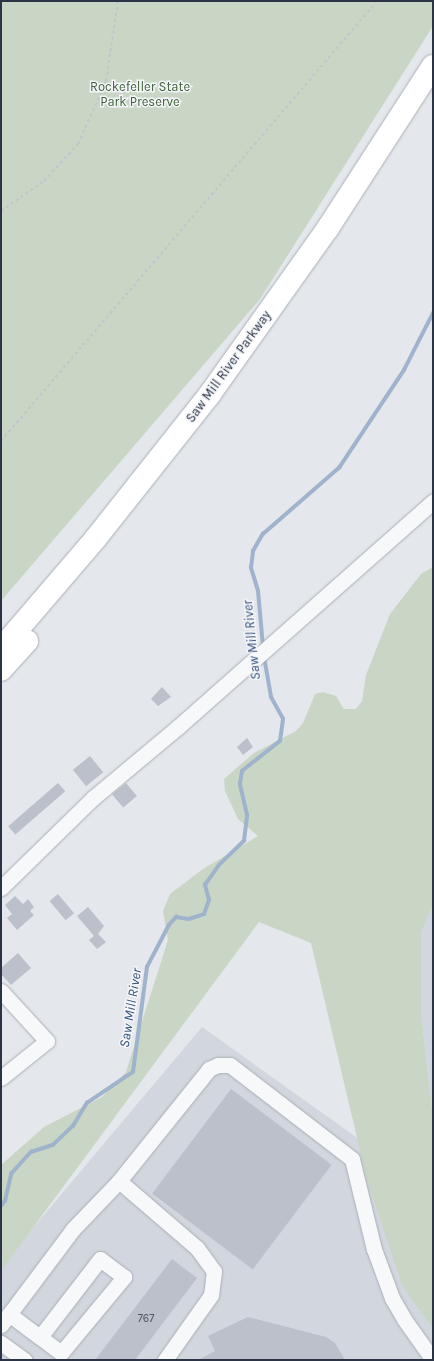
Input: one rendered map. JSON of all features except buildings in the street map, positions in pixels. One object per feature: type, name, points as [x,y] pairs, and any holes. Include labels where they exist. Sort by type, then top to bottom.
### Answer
[{"type":"highway","name":"Saw Mill River Parkway","points":[[1,649],[111,520],[218,383],[336,217],[433,66]]},
{"type":"highway","name":"Saw Mill River Parkway","points":[[1,670],[92,566],[224,399],[327,255],[433,93]]},
{"type":"lane","points":[[1,888],[93,798],[273,644],[433,501]]},
{"type":"lane","points":[[1,991],[48,1041],[1,1078]]},
{"type":"lane","points":[[40,1337],[100,1259],[124,1277],[61,1353],[40,1337],[5,1320],[73,1229],[119,1181],[209,1069],[218,1065],[230,1065],[352,1159],[374,1249],[392,1298],[404,1319],[433,1360]]},
{"type":"lane","points":[[119,1181],[197,1248],[214,1271],[211,1295],[165,1360]]},
{"type":"lane","points":[[1,1343],[24,1360]]},
{"type":"path","points":[[1,211],[44,181],[78,144],[106,81],[118,1]]},
{"type":"path","points":[[1,441],[377,1]]},
{"type":"shaded area","points":[[433,905],[433,1118],[421,1012],[421,933]]},
{"type":"shaded area","points":[[202,1027],[370,1147],[433,1294],[433,1360],[1,1360],[1,1266]]},
{"type":"green space","name":"Rockefeller State Park Preserve","points":[[1,1],[433,1],[433,26],[260,299],[1,601]]},
{"type":"green space","points":[[433,567],[433,905],[421,933],[421,1012],[433,1118],[433,1329],[402,1285],[367,1180],[311,943],[259,922],[1,1271],[1,1165],[44,1127],[102,1097],[126,1072],[168,940],[163,911],[170,894],[203,869],[258,836],[238,819],[225,791],[224,779],[254,753],[296,731],[303,723],[315,694],[323,692],[336,696],[344,709],[356,709],[362,701],[366,675],[390,614],[421,574]]},
{"type":"waterway","name":"Saw Mill River","points":[[263,647],[258,591],[251,568],[253,551],[263,534],[339,468],[404,370],[433,313]]},
{"type":"waterway","name":"Saw Mill River","points":[[1,1206],[5,1201],[11,1174],[31,1152],[53,1145],[73,1126],[87,1103],[133,1072],[147,967],[169,925],[176,917],[189,919],[204,914],[209,900],[205,885],[219,865],[244,841],[247,815],[240,784],[242,771],[280,741],[283,719],[271,697],[264,657]]}]
